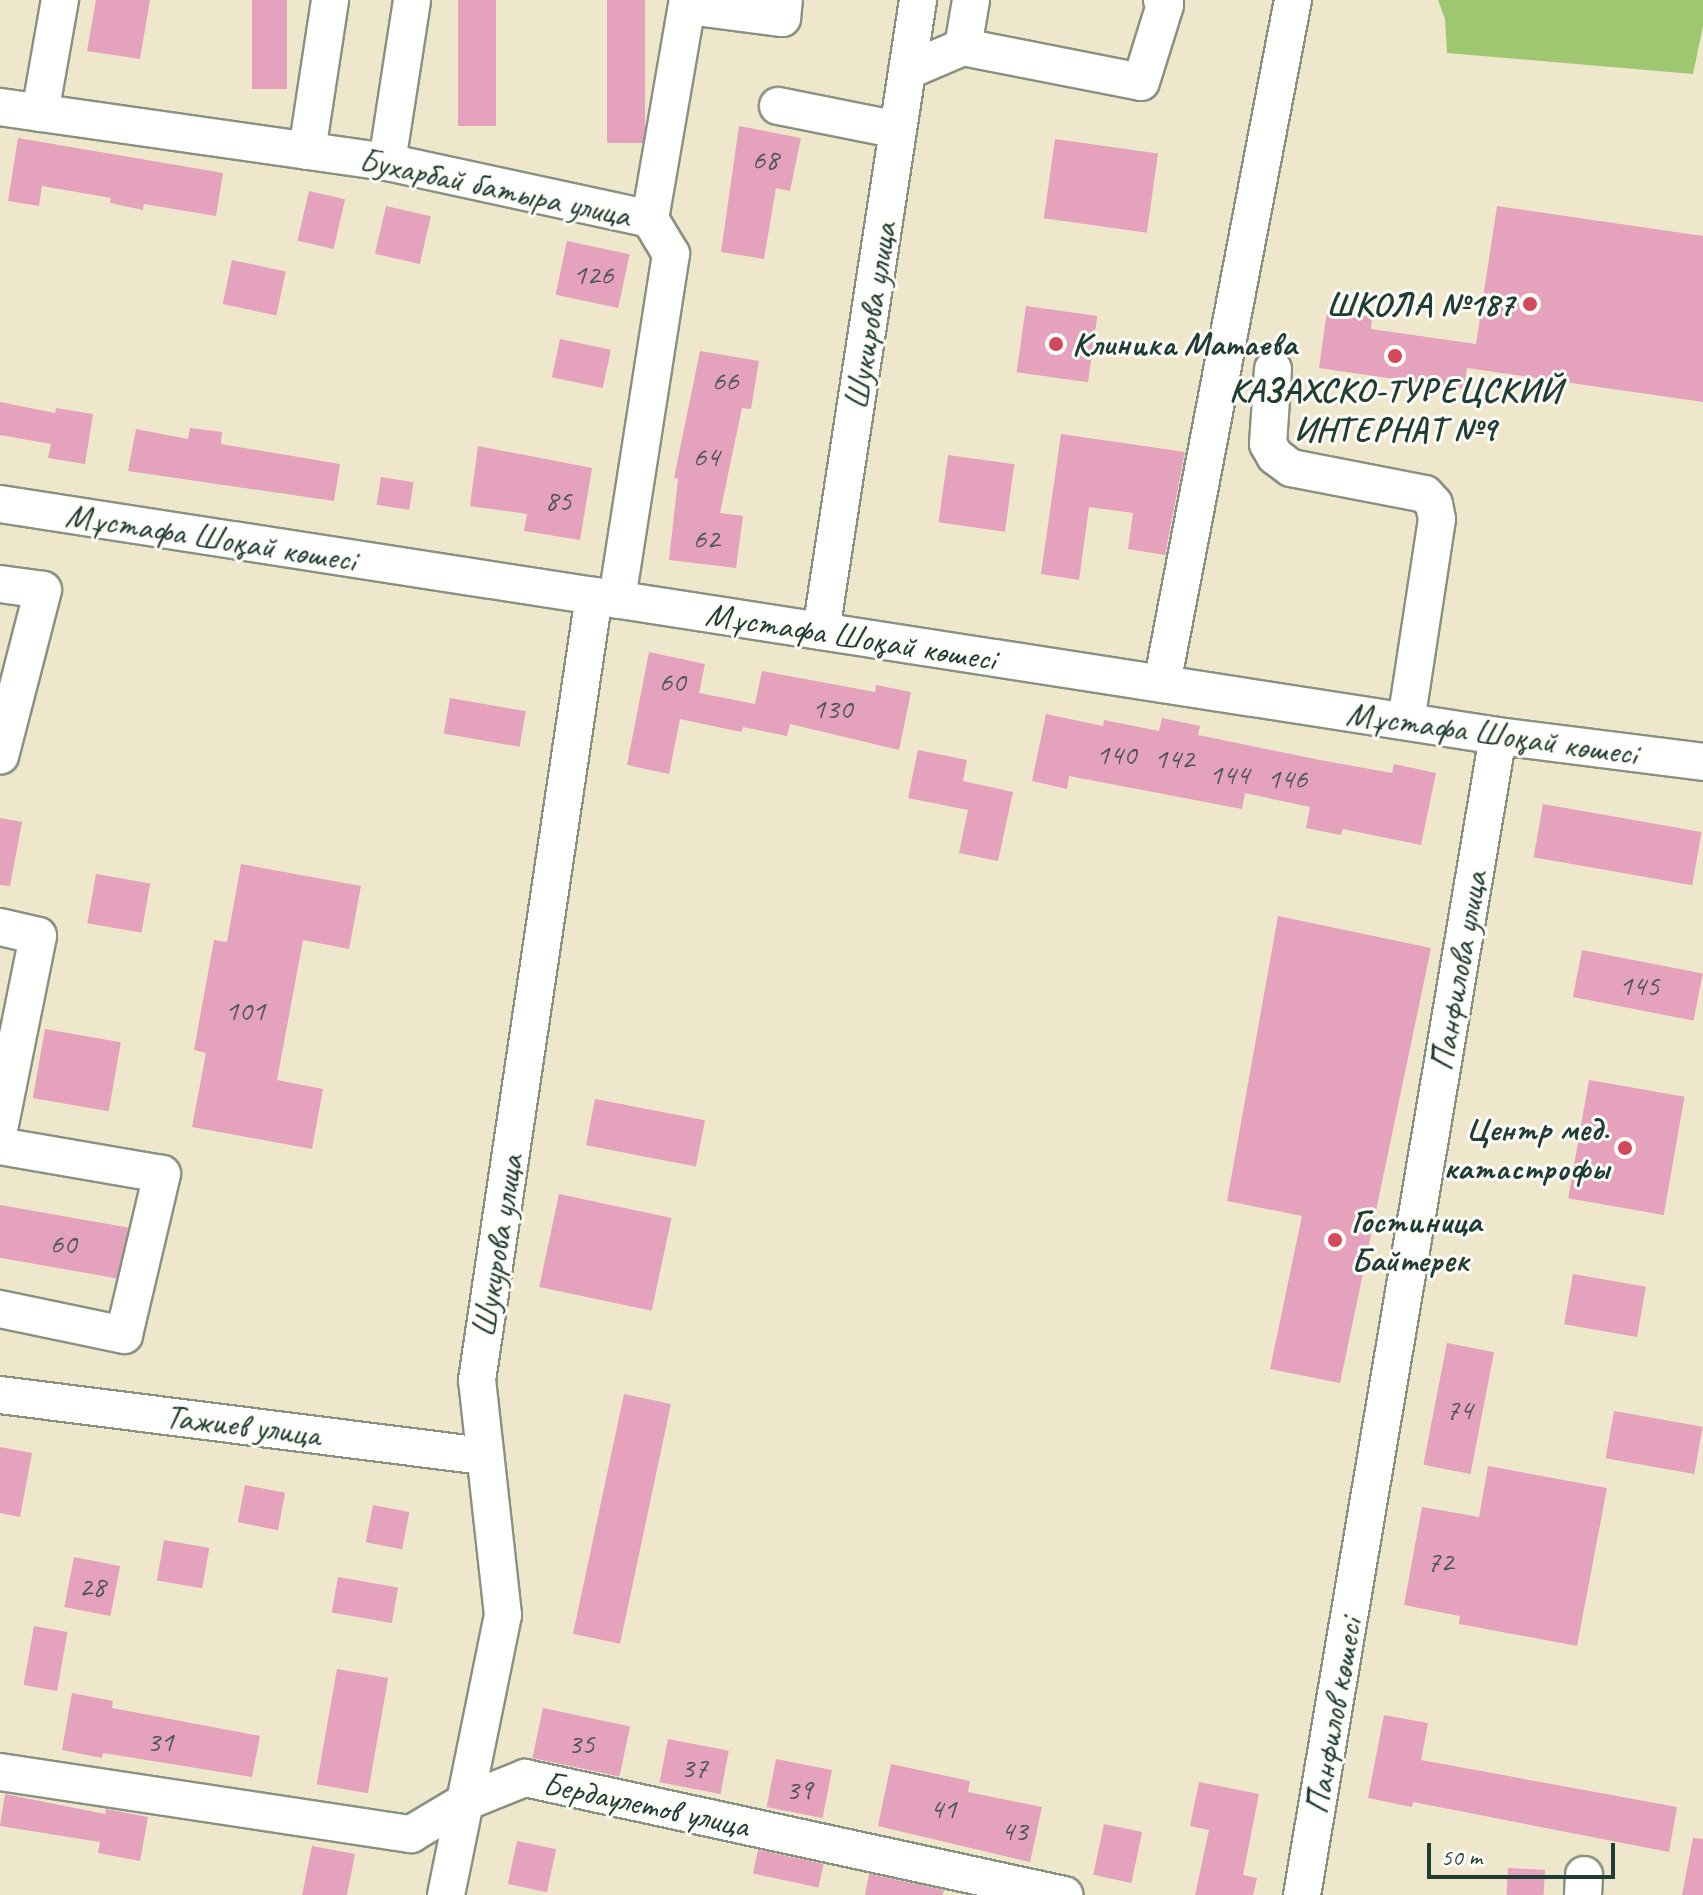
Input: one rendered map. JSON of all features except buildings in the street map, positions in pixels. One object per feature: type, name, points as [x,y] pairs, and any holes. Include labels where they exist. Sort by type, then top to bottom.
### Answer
[{"type":"street","points":[[40,113],[60,0]]},
{"type":"street","points":[[307,151],[330,0]]},
{"type":"street","points":[[387,162],[412,0]]},
{"type":"street","points":[[650,219],[688,3],[782,18],[784,0]]},
{"type":"street","name":"Шукирова улица","points":[[821,631],[918,0]]},
{"type":"street","points":[[963,47],[971,0]]},
{"type":"street","points":[[907,71],[963,47],[1141,82],[1165,5],[1162,0]]},
{"type":"street","points":[[1162,684],[1293,0]]},
{"type":"street","points":[[778,106],[898,130]]},
{"type":"street","name":"Бухарбай батыра улица","points":[[0,107],[387,162],[650,219],[671,254],[606,598]]},
{"type":"street","points":[[1273,369],[1268,444],[1275,456],[1291,468],[1425,494],[1434,504],[1437,519],[1406,721]]},
{"type":"street","name":"Мұстафа Шоқай көшесі","points":[[0,504],[1498,736],[1703,762]]},
{"type":"street","points":[[0,584],[43,590],[0,756]]},
{"type":"street","name":"Шукурова улица","points":[[446,1895],[503,1615],[477,1380],[606,598]]},
{"type":"street","name":"Панфилова улица","points":[[1363,1537],[1498,736]]},
{"type":"street","points":[[0,927],[38,936],[0,1124]]},
{"type":"street","points":[[0,1146],[162,1174],[124,1335],[0,1309]]},
{"type":"street","name":"Тажиев улица","points":[[0,1395],[485,1456]]},
{"type":"street","name":"Панфилов көшесі","points":[[1302,1895],[1363,1537]]},
{"type":"street","name":"Бердаулетов улица","points":[[0,1772],[411,1834],[465,1802],[525,1778],[1064,1895]]},
{"type":"green space","points":[[1438,0],[1703,0],[1703,26],[1693,74],[1447,53],[1445,19]]},
{"type":"place","name":"ШКОЛА №187","points":[[1530,304]]},
{"type":"place","name":"Клиника Матаева","points":[[1056,344]]},
{"type":"place","name":"КАЗАХСКО-ТУРЕЦСКИЙ ИНТЕРНАТ №9","points":[[1395,356]]},
{"type":"place","name":"Центр мед. катастрофы","points":[[1625,1148]]},
{"type":"place","name":"Гостиница Байтерек","points":[[1335,1240]]}]
